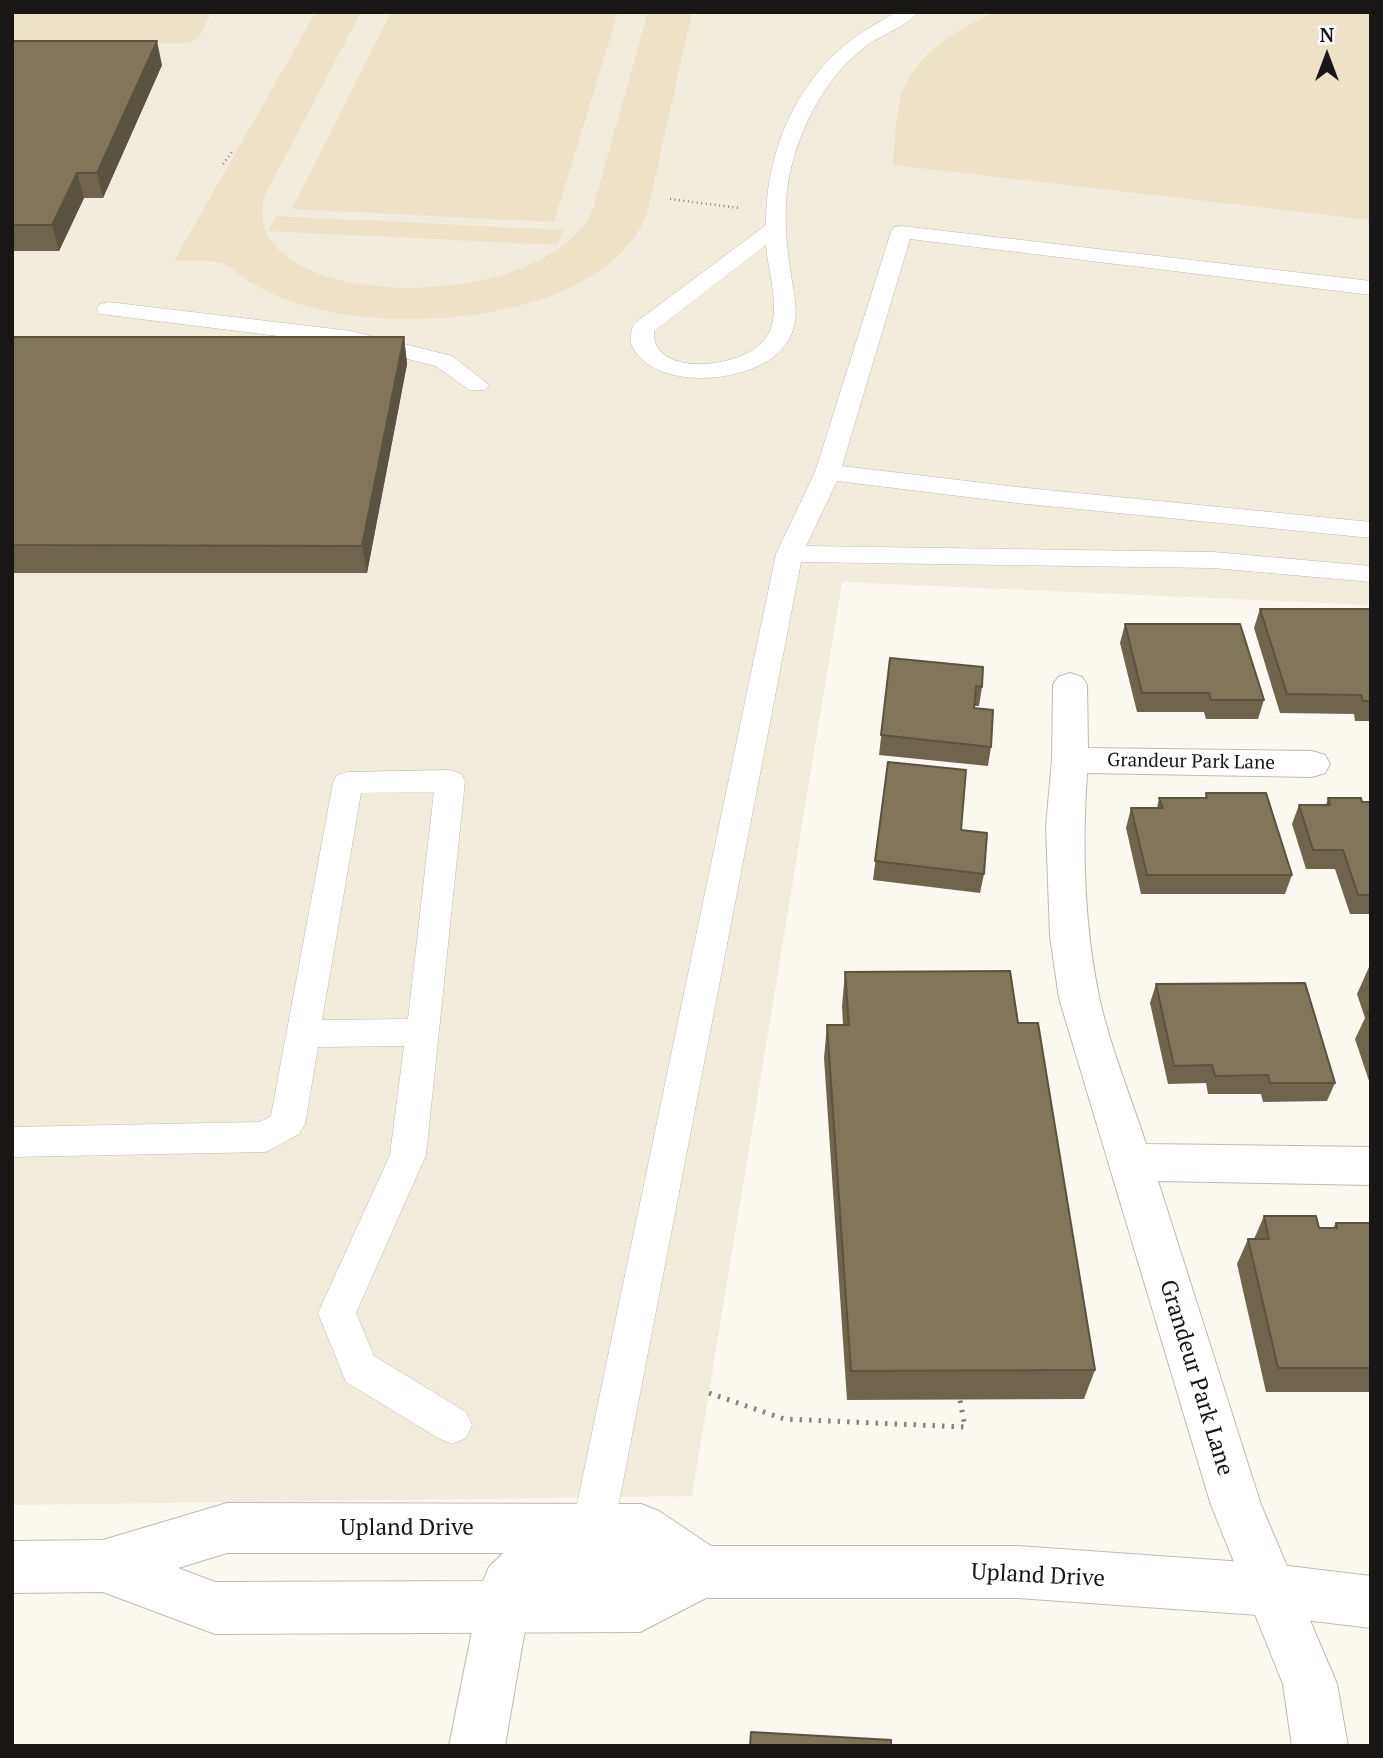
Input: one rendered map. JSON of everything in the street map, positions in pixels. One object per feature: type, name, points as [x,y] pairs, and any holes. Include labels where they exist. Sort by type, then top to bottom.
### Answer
[{"type":"street","name":"Grandeur Park Lane","points":[[1070,685],[1070,760],[1066,826],[1070,936],[1079,999],[1236,1505],[1310,1684],[1320,1746]]},
{"type":"street","name":"Grandeur Park Lane","points":[[1070,760],[1312,764]]},
{"type":"street","points":[[1128,1162],[1371,1166]]},
{"type":"street","name":"Upland Drive","points":[[12,1567],[103,1566],[228,1528],[593,1528],[641,1529],[703,1571]]},
{"type":"street","name":"Upland Drive","points":[[103,1566],[215,1608],[640,1606],[703,1571],[1018,1572],[1272,1590],[1371,1602]]},
{"type":"street","points":[[477,1746],[503,1606]]},
{"type":"lane","points":[[776,227],[643,328],[643,345],[649,354],[673,367],[704,371],[734,367],[761,355],[780,335],[785,306],[780,282],[776,227],[780,170],[809,96],[836,62],[865,39],[909,12]]},
{"type":"lane","points":[[593,1528],[789,554],[828,472],[902,232],[1371,288]]},
{"type":"lane","points":[[108,309],[351,338],[444,362],[477,384]]},
{"type":"lane","points":[[828,472],[1017,495],[1371,530]]},
{"type":"lane","points":[[789,554],[1213,560],[1371,574]]},
{"type":"lane","points":[[12,1142],[266,1137],[287,1124],[348,783],[450,781],[408,1155],[337,1313],[360,1368],[452,1426]]},
{"type":"lane","points":[[303,1034],[423,1032]]},
{"type":"path","points":[[223,164],[232,152]]},
{"type":"path","points":[[670,199],[746,209]]},
{"type":"path","points":[[709,1393],[784,1419],[964,1427],[960,1400]]},
{"type":"shaded area","points":[[12,12],[1371,12],[1371,605],[842,582],[692,1496],[12,1505]]},
{"type":"shaded area","points":[[12,12],[211,12],[199,38],[188,43],[12,43]]},
{"type":"shaded area","points":[[316,12],[361,12],[265,195],[267,233],[294,262],[339,280],[396,288],[456,285],[513,271],[561,247],[592,212],[648,12],[692,12],[647,214],[624,249],[591,277],[549,297],[502,310],[452,317],[403,319],[357,316],[317,309],[264,290],[222,263],[174,261]]},
{"type":"shaded area","points":[[391,12],[618,12],[554,222],[292,209]]},
{"type":"shaded area","points":[[996,12],[1371,12],[1371,220],[893,165],[899,104],[912,73],[923,59],[950,36]]},
{"type":"shaded area","points":[[276,216],[563,230],[558,245],[268,231]]},
{"type":"building","points":[[12,41],[157,41],[97,173],[77,173],[52,225],[12,225]]},
{"type":"building","points":[[14,337],[404,337],[362,546],[12,545]]},
{"type":"building","points":[[1260,609],[1371,609],[1371,701],[1363,701],[1361,695],[1287,694]]},
{"type":"building","points":[[1125,624],[1240,624],[1264,700],[1211,700],[1209,693],[1142,693]]},
{"type":"building","points":[[890,658],[983,667],[982,687],[976,686],[974,708],[993,710],[991,747],[881,735]]},
{"type":"building","points":[[888,762],[966,770],[961,830],[987,833],[984,874],[875,861]]},
{"type":"building","points":[[1206,793],[1266,793],[1292,875],[1147,875],[1131,808],[1163,808],[1159,798],[1207,798]]},
{"type":"building","points":[[1328,798],[1361,798],[1362,802],[1371,802],[1371,895],[1358,895],[1343,850],[1313,850],[1299,805],[1330,805]]},
{"type":"building","points":[[1010,971],[1018,1023],[1038,1023],[1095,1370],[851,1371],[827,1025],[849,1025],[845,972]]},
{"type":"building","points":[[1305,983],[1335,1083],[1270,1083],[1268,1075],[1215,1076],[1212,1065],[1174,1066],[1156,984]]},
{"type":"building","points":[[1264,1216],[1316,1216],[1319,1228],[1337,1228],[1336,1223],[1371,1223],[1371,1368],[1278,1368],[1248,1239],[1269,1239]]},
{"type":"building","points":[[751,1732],[891,1740],[891,1746],[750,1746]]}]
